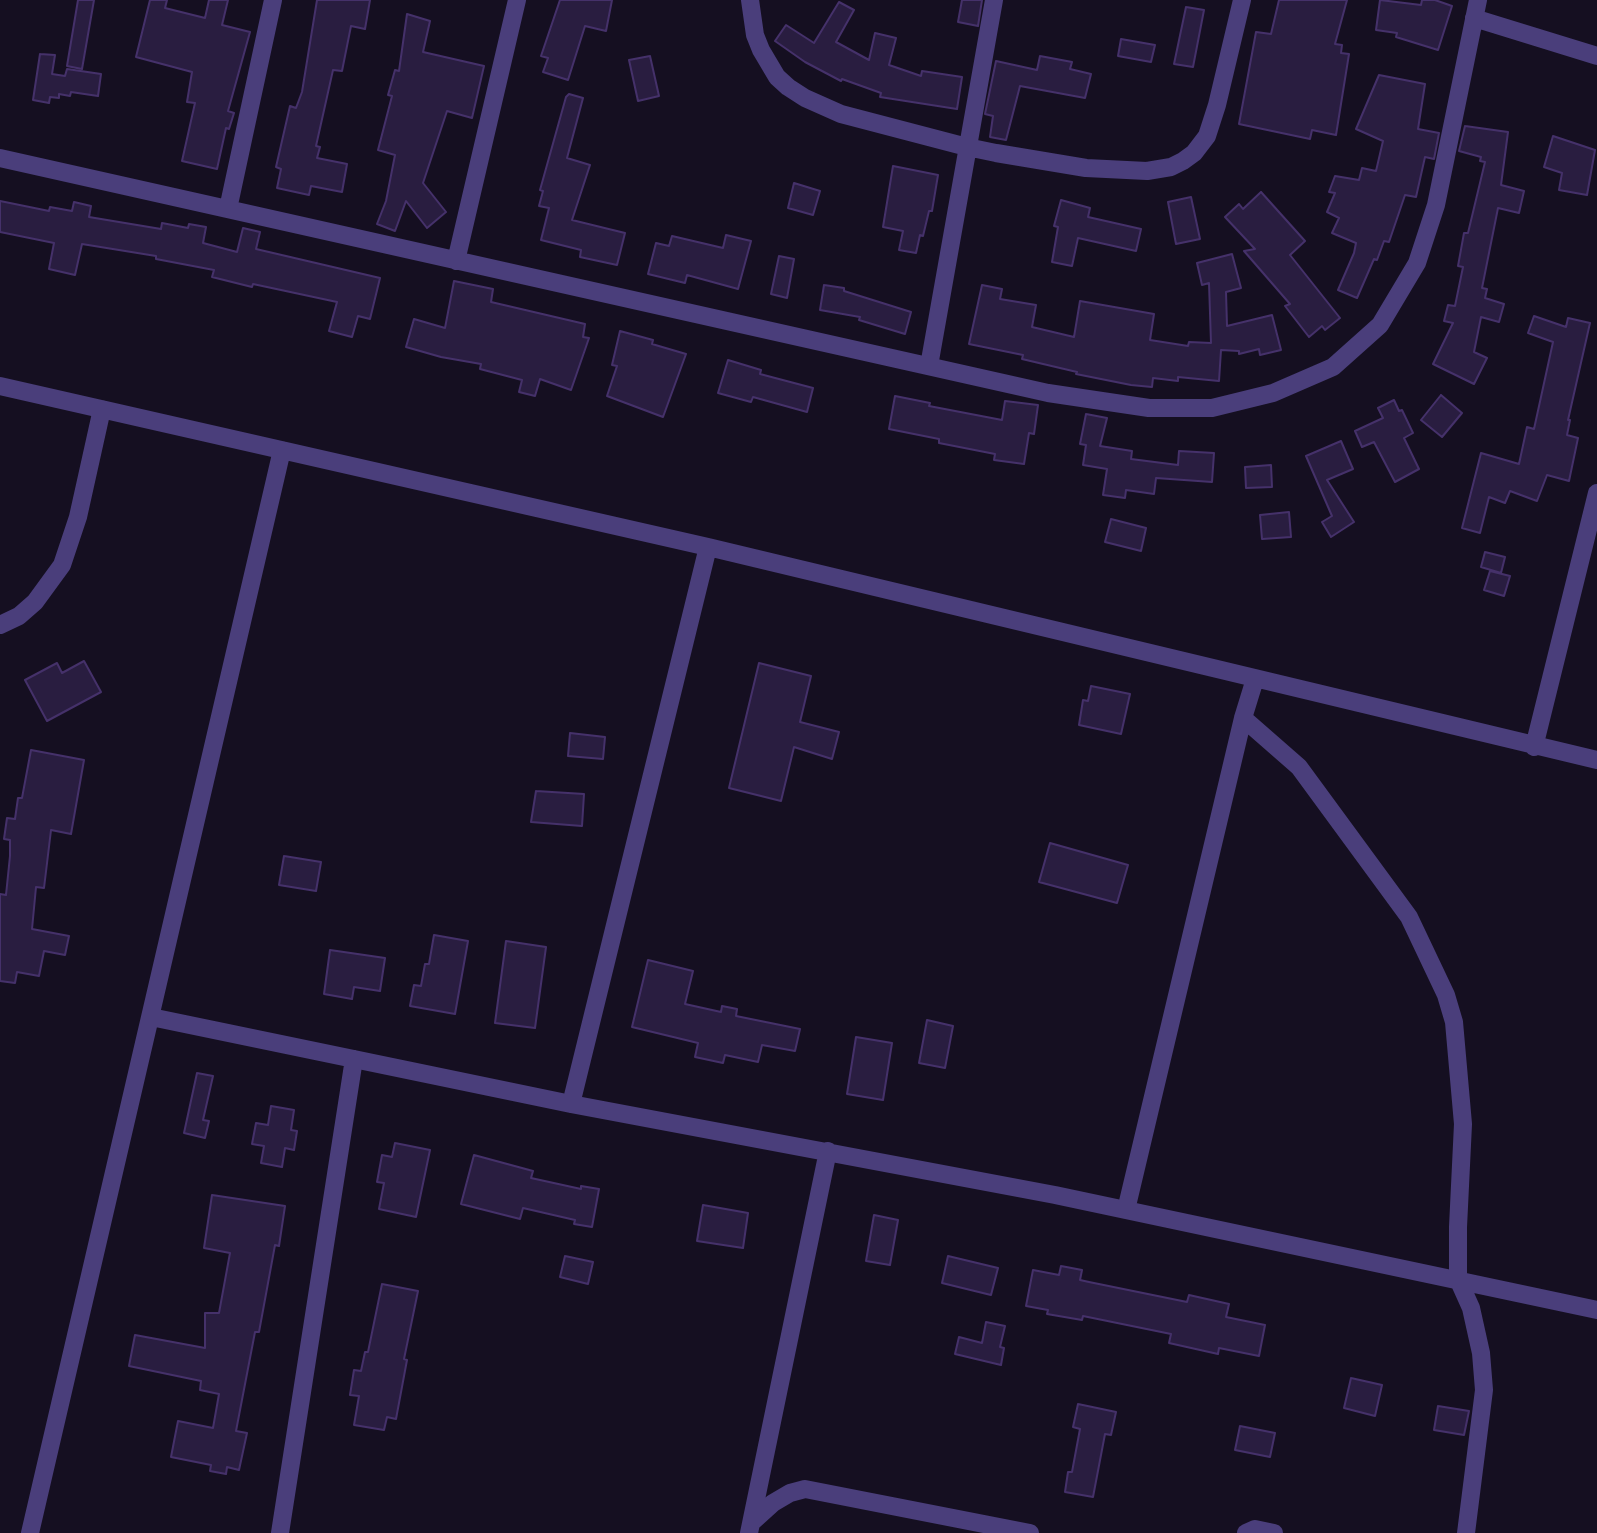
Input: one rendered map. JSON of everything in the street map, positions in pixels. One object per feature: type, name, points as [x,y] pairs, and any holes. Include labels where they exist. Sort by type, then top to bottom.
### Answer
[{"type":"street","points":[[228,209],[273,0]]},
{"type":"street","points":[[456,261],[517,0]]},
{"type":"street","points":[[750,0],[755,35],[768,64],[788,87],[805,97],[859,120],[967,148],[1086,168],[1147,171],[1171,167],[1183,161],[1194,153],[1207,136],[1217,105],[1241,0]]},
{"type":"street","points":[[929,366],[994,0]]},
{"type":"street","points":[[0,158],[1048,393],[1149,408],[1212,408],[1273,393],[1333,367],[1380,324],[1417,263],[1436,205],[1478,0]]},
{"type":"street","points":[[1474,18],[1597,56]]},
{"type":"street","points":[[0,386],[708,547],[1597,760]]},
{"type":"street","points":[[0,625],[19,616],[35,602],[62,565],[78,517],[102,409]]},
{"type":"street","points":[[30,1533],[282,450]]},
{"type":"street","points":[[1534,747],[1597,493]]},
{"type":"street","points":[[571,1104],[708,547]]},
{"type":"street","points":[[1126,1210],[1243,718],[1255,679]]},
{"type":"street","points":[[1243,718],[1298,767],[1409,917],[1446,995],[1454,1022],[1463,1124],[1458,1279],[1471,1308],[1481,1353],[1484,1390],[1466,1533]]},
{"type":"street","points":[[151,1017],[571,1104],[1126,1210],[1597,1310]]},
{"type":"street","points":[[280,1533],[354,1059]]},
{"type":"street","points":[[750,1527],[828,1151]]},
{"type":"street","points":[[750,1527],[773,1503],[790,1493],[804,1489],[1030,1533]]},
{"type":"street","points":[[1246,1533],[1255,1529],[1274,1533]]},
{"type":"building","points":[[78,0],[94,0],[82,69],[67,66]]},
{"type":"building","points":[[150,0],[167,0],[165,8],[205,18],[209,0],[228,0],[222,25],[250,32],[228,111],[234,113],[229,129],[226,128],[217,169],[182,161],[195,103],[187,102],[192,72],[136,57]]},
{"type":"building","points":[[317,0],[370,0],[365,29],[351,26],[342,71],[333,70],[316,146],[320,147],[317,158],[347,164],[342,192],[311,186],[309,195],[277,188],[281,169],[276,167],[290,106],[296,108],[302,92]]},
{"type":"building","points":[[560,0],[612,0],[606,31],[585,26],[568,80],[543,72],[548,58],[541,56]]},
{"type":"building","points":[[962,0],[982,0],[978,26],[958,22]]},
{"type":"building","points":[[1279,0],[1347,0],[1335,44],[1342,45],[1341,53],[1349,54],[1336,135],[1312,130],[1310,139],[1239,124],[1256,32],[1271,34]]},
{"type":"building","points":[[1380,0],[1421,5],[1422,0],[1435,0],[1452,6],[1438,50],[1396,37],[1397,33],[1376,30]]},
{"type":"building","points":[[839,2],[854,10],[836,42],[869,60],[875,33],[896,38],[889,65],[921,76],[922,71],[962,77],[957,109],[880,97],[881,93],[842,79],[841,81],[805,62],[775,41],[786,25],[814,43]]},
{"type":"building","points":[[1186,7],[1204,10],[1193,67],[1174,64]]},
{"type":"building","points":[[407,14],[430,21],[423,52],[484,66],[472,118],[447,111],[423,183],[446,212],[427,228],[406,201],[395,231],[377,224],[386,201],[395,155],[378,150],[392,96],[388,95],[395,70],[399,71]]},
{"type":"building","points":[[1121,39],[1155,45],[1151,62],[1118,56]]},
{"type":"building","points":[[40,54],[55,55],[52,74],[65,76],[67,69],[101,74],[98,96],[71,92],[70,96],[59,94],[59,98],[50,97],[49,103],[33,100]]},
{"type":"building","points":[[650,56],[659,96],[638,101],[629,60]]},
{"type":"building","points":[[1040,56],[1072,62],[1070,69],[1091,74],[1085,98],[1020,86],[1006,140],[990,137],[993,116],[985,114],[996,61],[1037,70]]},
{"type":"building","points":[[1379,75],[1425,84],[1418,129],[1439,133],[1434,159],[1425,157],[1416,197],[1405,195],[1389,242],[1384,241],[1357,298],[1338,290],[1356,243],[1332,233],[1339,218],[1327,212],[1335,193],[1329,192],[1335,176],[1359,180],[1362,168],[1376,171],[1383,141],[1356,129]]},
{"type":"building","points":[[569,94],[583,98],[567,158],[590,165],[572,220],[625,233],[617,265],[580,257],[581,250],[541,240],[549,208],[539,206],[543,191],[540,190]]},
{"type":"building","points":[[1465,126],[1508,132],[1501,185],[1524,191],[1519,213],[1498,208],[1482,288],[1487,289],[1485,298],[1504,304],[1499,322],[1481,317],[1474,352],[1487,358],[1474,384],[1433,364],[1453,323],[1444,321],[1448,305],[1455,306],[1463,267],[1458,266],[1464,233],[1468,233],[1485,162],[1480,161],[1481,157],[1459,151]]},
{"type":"building","points":[[1553,136],[1595,150],[1587,195],[1559,190],[1562,173],[1544,167]]},
{"type":"building","points":[[893,166],[938,175],[932,211],[929,211],[916,253],[899,250],[903,231],[883,227]]},
{"type":"building","points":[[794,183],[820,191],[813,215],[788,208]]},
{"type":"building","points":[[1261,192],[1305,241],[1290,255],[1340,318],[1325,330],[1322,326],[1309,337],[1285,306],[1290,304],[1244,251],[1255,249],[1225,217],[1239,204],[1243,209]]},
{"type":"building","points":[[1191,197],[1200,239],[1176,244],[1168,202]]},
{"type":"building","points":[[1061,200],[1090,208],[1088,217],[1141,229],[1136,251],[1078,238],[1072,266],[1052,262],[1058,227],[1054,226]]},
{"type":"building","points":[[0,201],[49,211],[50,207],[72,211],[74,202],[91,206],[89,217],[161,229],[162,223],[188,228],[189,224],[206,227],[203,243],[237,252],[243,228],[260,232],[256,249],[380,278],[370,319],[358,316],[352,337],[329,331],[337,302],[212,277],[214,270],[156,259],[156,256],[82,244],[75,275],[49,269],[54,243],[0,232]]},
{"type":"building","points":[[726,235],[751,241],[738,289],[687,275],[685,283],[648,274],[656,243],[669,246],[672,236],[723,248]]},
{"type":"building","points":[[1232,254],[1241,288],[1226,292],[1227,326],[1272,315],[1281,350],[1260,355],[1259,349],[1239,354],[1239,351],[1221,350],[1219,381],[1178,377],[1178,381],[1153,378],[1152,387],[1131,385],[1076,374],[1077,372],[1022,359],[1023,355],[969,344],[982,285],[1002,289],[1000,299],[1036,305],[1032,327],[1074,337],[1080,301],[1154,314],[1150,340],[1188,346],[1189,342],[1211,343],[1209,283],[1202,285],[1197,263]]},
{"type":"building","points":[[779,256],[794,259],[787,298],[771,294]]},
{"type":"building","points":[[454,281],[493,289],[491,302],[585,324],[583,337],[589,338],[571,390],[540,379],[535,396],[519,392],[522,380],[480,369],[481,364],[406,347],[414,319],[445,328]]},
{"type":"building","points":[[824,285],[844,288],[844,291],[911,312],[905,334],[859,320],[860,317],[820,310]]},
{"type":"building","points":[[1534,316],[1566,327],[1568,318],[1590,323],[1568,420],[1567,435],[1578,438],[1569,481],[1547,475],[1537,501],[1510,491],[1505,503],[1489,497],[1480,533],[1462,528],[1481,453],[1519,464],[1527,427],[1534,429],[1553,342],[1528,333]]},
{"type":"building","points":[[620,331],[653,340],[652,344],[686,354],[663,417],[607,396],[617,366],[612,365]]},
{"type":"building","points":[[728,360],[761,370],[760,374],[813,388],[807,412],[753,397],[751,402],[718,393]]},
{"type":"building","points":[[1441,395],[1462,413],[1442,437],[1421,420]]},
{"type":"building","points":[[895,396],[930,403],[929,406],[1002,420],[1005,401],[1038,405],[1034,434],[1029,433],[1024,464],[994,460],[995,454],[939,443],[939,439],[889,429]]},
{"type":"building","points":[[1394,400],[1413,433],[1404,438],[1419,469],[1395,482],[1374,442],[1362,447],[1355,431],[1383,418],[1378,408]]},
{"type":"building","points":[[1086,414],[1107,418],[1100,446],[1132,451],[1131,459],[1178,465],[1179,451],[1214,453],[1212,482],[1156,478],[1154,494],[1126,490],[1125,498],[1103,495],[1107,469],[1083,465],[1086,445],[1080,444]]},
{"type":"building","points":[[1341,441],[1353,469],[1327,480],[1354,522],[1331,537],[1322,522],[1332,516],[1306,456]]},
{"type":"building","points":[[1271,465],[1272,487],[1246,488],[1245,467]]},
{"type":"building","points":[[1289,512],[1291,537],[1262,539],[1260,515]]},
{"type":"building","points":[[1111,519],[1146,528],[1141,551],[1105,542]]},
{"type":"building","points":[[1485,552],[1505,557],[1501,573],[1481,567]]},
{"type":"building","points":[[1490,571],[1510,576],[1504,596],[1484,590]]},
{"type":"building","points":[[84,661],[101,692],[47,721],[25,680],[57,663],[62,673]]},
{"type":"building","points":[[759,663],[811,676],[800,722],[839,732],[832,759],[794,747],[781,801],[729,788]]},
{"type":"building","points":[[1091,686],[1130,694],[1121,734],[1079,725],[1083,700],[1088,701]]},
{"type":"building","points":[[570,733],[605,737],[603,759],[568,756]]},
{"type":"building","points":[[31,750],[84,760],[71,834],[51,830],[44,888],[36,887],[32,929],[69,936],[65,955],[44,951],[39,976],[17,972],[15,983],[0,981],[0,894],[6,895],[10,856],[10,840],[4,839],[7,818],[15,819]]},
{"type":"building","points":[[536,791],[584,794],[582,826],[531,822]]},
{"type":"building","points":[[1050,843],[1128,865],[1117,903],[1039,882]]},
{"type":"building","points":[[284,856],[321,862],[316,891],[279,885]]},
{"type":"building","points":[[434,935],[468,941],[455,1014],[410,1006],[414,985],[421,986],[425,964],[429,964]]},
{"type":"building","points":[[506,941],[546,947],[535,1028],[495,1023]]},
{"type":"building","points":[[330,950],[385,958],[380,991],[354,987],[352,999],[324,994]]},
{"type":"building","points":[[648,960],[693,971],[685,1004],[721,1012],[722,1006],[737,1009],[736,1016],[800,1029],[795,1051],[762,1045],[758,1062],[725,1055],[723,1063],[695,1057],[698,1043],[632,1027]]},
{"type":"building","points":[[927,1020],[953,1026],[945,1068],[919,1063]]},
{"type":"building","points":[[856,1037],[892,1043],[883,1100],[847,1094]]},
{"type":"building","points":[[197,1073],[213,1076],[203,1120],[209,1121],[205,1138],[184,1133]]},
{"type":"building","points":[[271,1106],[294,1110],[291,1130],[297,1131],[294,1150],[285,1148],[282,1167],[261,1163],[264,1146],[252,1144],[256,1123],[268,1125]]},
{"type":"building","points":[[395,1143],[430,1150],[416,1217],[379,1209],[384,1183],[377,1182],[382,1155],[392,1157]]},
{"type":"building","points":[[474,1155],[533,1171],[531,1178],[581,1189],[581,1186],[599,1189],[592,1227],[574,1224],[575,1220],[523,1208],[520,1219],[461,1204]]},
{"type":"building","points":[[212,1195],[285,1206],[279,1246],[275,1245],[259,1332],[255,1332],[236,1431],[247,1433],[239,1470],[227,1467],[226,1474],[210,1471],[211,1465],[171,1457],[178,1421],[213,1428],[219,1394],[200,1390],[201,1381],[129,1366],[135,1335],[205,1348],[205,1313],[219,1313],[230,1253],[204,1248]]},
{"type":"building","points":[[703,1205],[748,1213],[743,1248],[697,1241]]},
{"type":"building","points":[[874,1215],[898,1220],[890,1265],[866,1261]]},
{"type":"building","points":[[565,1256],[593,1262],[588,1284],[560,1277]]},
{"type":"building","points":[[948,1256],[998,1268],[991,1295],[942,1283]]},
{"type":"building","points":[[1061,1266],[1082,1270],[1080,1280],[1187,1302],[1189,1295],[1229,1304],[1226,1317],[1265,1325],[1259,1356],[1219,1348],[1218,1354],[1169,1343],[1171,1334],[1083,1316],[1082,1320],[1047,1314],[1048,1310],[1026,1306],[1033,1270],[1059,1275]]},
{"type":"building","points":[[382,1284],[418,1291],[404,1359],[407,1360],[396,1419],[387,1417],[384,1430],[354,1425],[359,1396],[350,1395],[354,1370],[361,1371],[365,1352],[368,1352]]},
{"type":"building","points":[[986,1322],[1005,1326],[1000,1347],[1004,1348],[1001,1365],[955,1354],[959,1337],[982,1343]]},
{"type":"building","points":[[1351,1378],[1382,1385],[1375,1416],[1344,1408]]},
{"type":"building","points":[[1078,1404],[1116,1412],[1111,1435],[1105,1434],[1093,1497],[1065,1492],[1068,1472],[1072,1472],[1080,1429],[1073,1427]]},
{"type":"building","points":[[1438,1406],[1469,1411],[1464,1435],[1434,1430]]},
{"type":"building","points":[[1240,1426],[1275,1433],[1270,1457],[1235,1450]]}]
